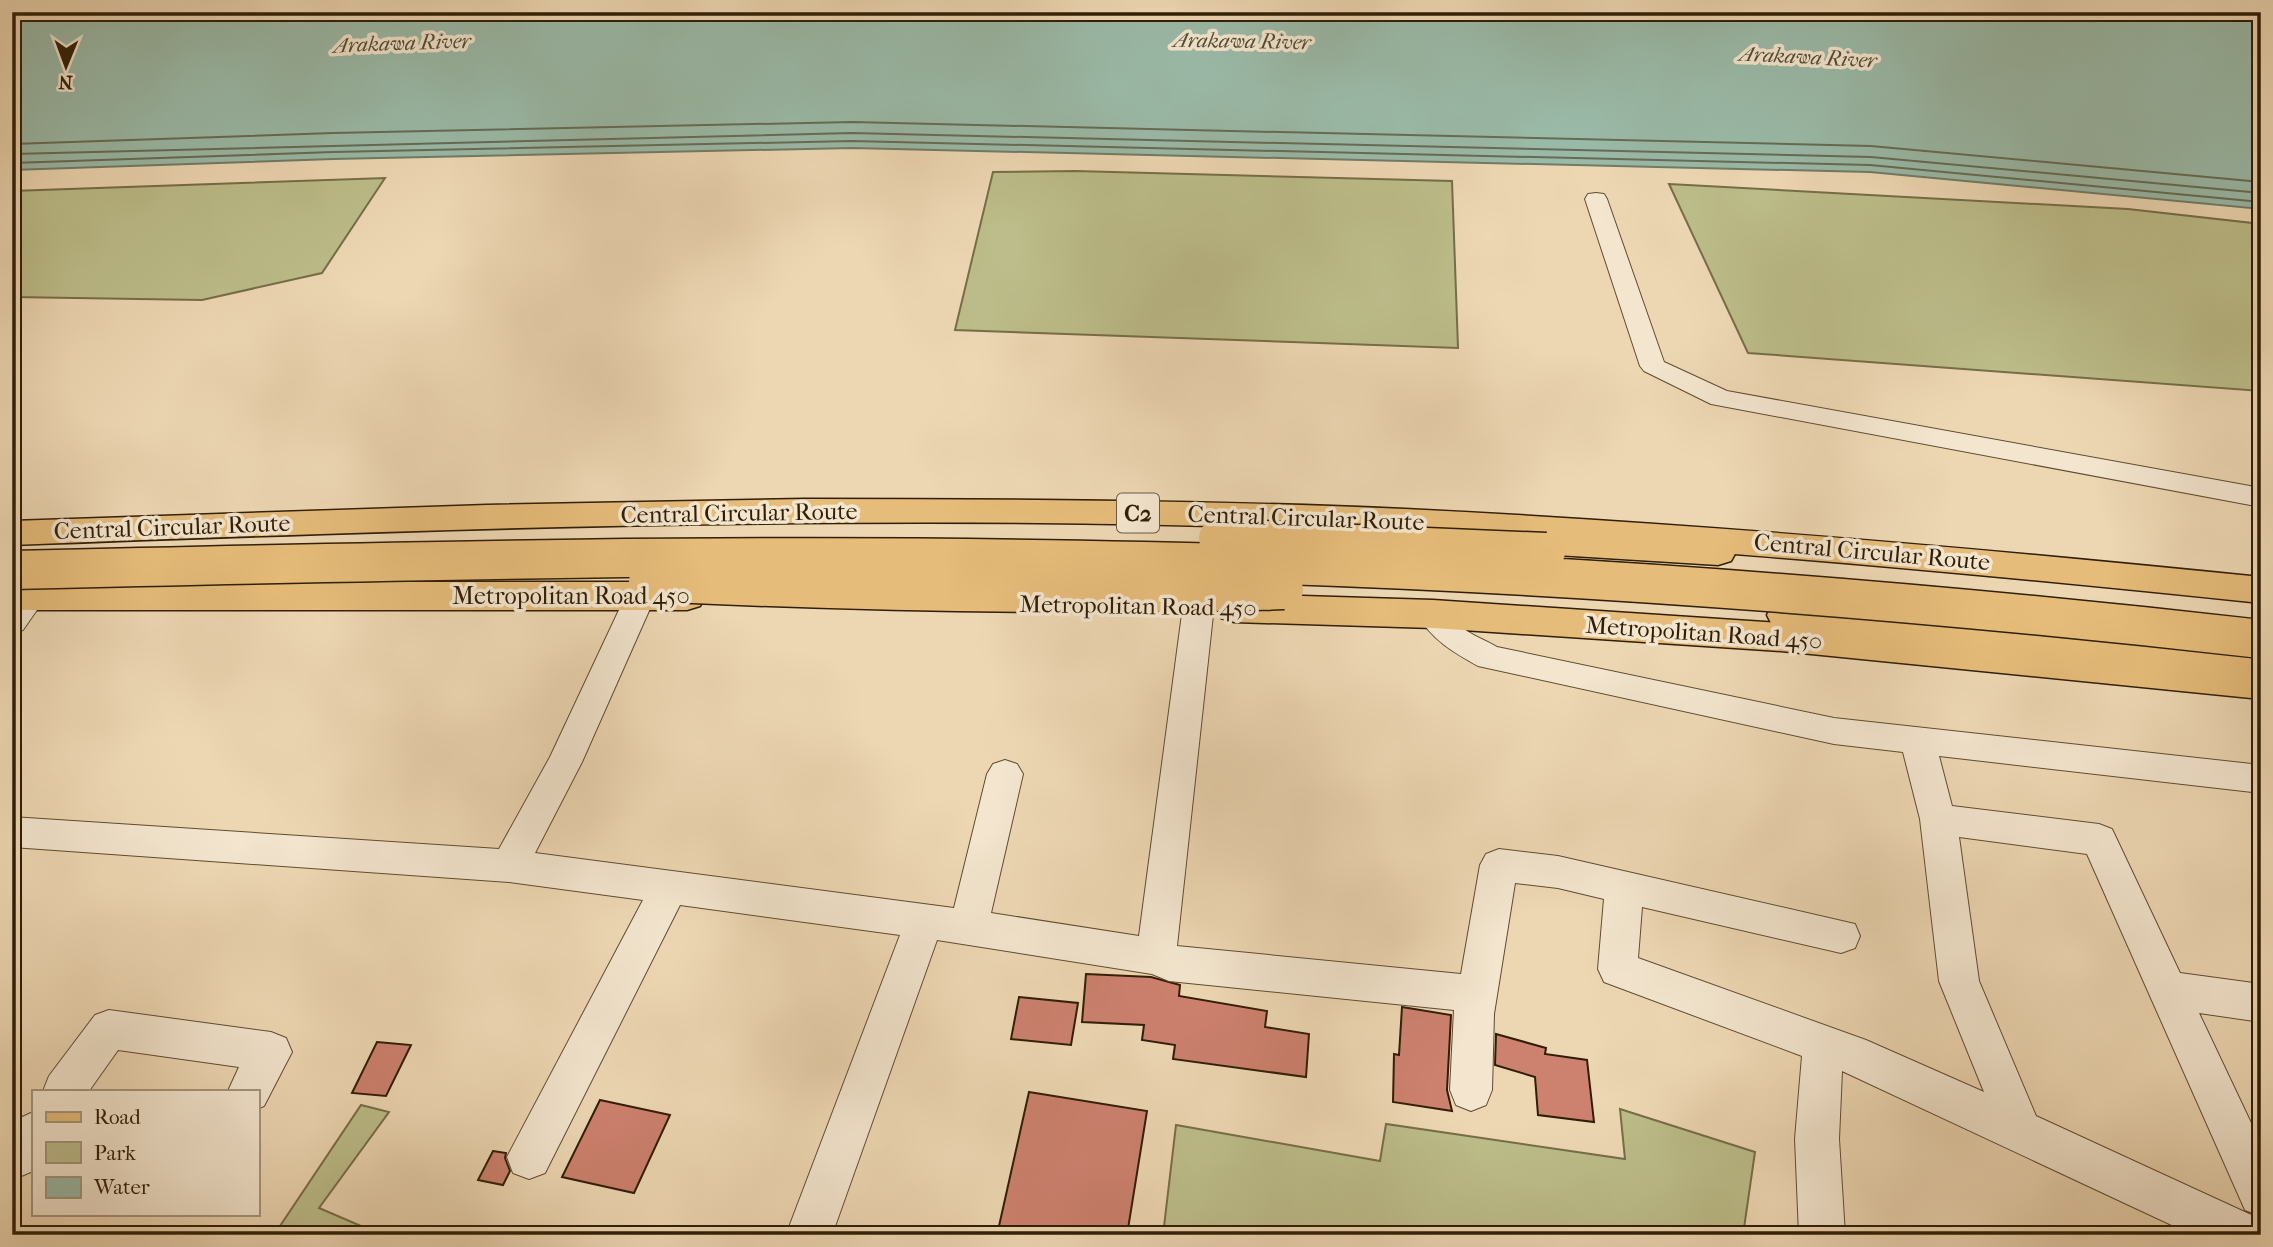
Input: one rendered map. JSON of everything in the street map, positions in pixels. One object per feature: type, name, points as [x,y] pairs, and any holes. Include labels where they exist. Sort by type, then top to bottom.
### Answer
[{"type":"main road","name":"Central Circular Route","points":[[12,533],[663,514],[992,511],[1278,516],[1750,541],[2261,590]]},
{"type":"main road","points":[[106,529],[984,533],[1440,545],[1755,565],[2123,597],[2261,613]]},
{"type":"main road","points":[[1204,550],[1276,535],[1338,533],[1437,536],[1782,557],[2261,605]]},
{"type":"main road","name":"Metropolitan Road 450","points":[[12,554],[481,545],[839,545],[1439,556],[1774,576],[2261,620]]},
{"type":"main road","name":"Central Circular Route","points":[[17,593],[648,558],[1131,561],[1608,581],[1778,592],[1954,606],[2261,639]]},
{"type":"main road","points":[[17,593],[638,582],[797,589],[1129,596],[1279,590],[1601,602],[1786,615],[2257,684]]},
{"type":"main road","name":"Metropolitan Road 450","points":[[17,593],[641,595],[1200,606],[1433,614],[1781,637],[2257,684]]},
{"type":"main road","points":[[2165,601],[2261,605]]},
{"type":"street","points":[[1596,199],[1653,366],[1681,381],[1720,398],[2261,498]]},
{"type":"street","points":[[1156,957],[1200,606],[1204,550]]},
{"type":"street","points":[[17,593],[62,553]]},
{"type":"street","points":[[509,866],[565,762],[641,595]]},
{"type":"street","points":[[1433,614],[1454,638],[1489,657],[1833,731],[2261,779]]},
{"type":"street","points":[[1918,742],[1938,819],[1959,981],[2021,1131]]},
{"type":"street","points":[[969,927],[1005,774]]},
{"type":"street","points":[[1938,819],[2099,840],[2261,1194]]},
{"type":"street","points":[[12,832],[509,866],[969,927],[1156,957],[1178,964],[1478,994]]},
{"type":"street","points":[[1471,1090],[1478,994],[1499,864],[1559,872],[1841,936]]},
{"type":"street","points":[[528,1157],[670,886]]},
{"type":"street","points":[[1624,887],[1618,969],[1866,1060],[2244,1235]]},
{"type":"street","points":[[809,1235],[925,921]]},
{"type":"street","points":[[2168,989],[2261,1003]]},
{"type":"street","points":[[65,1090],[109,1029],[271,1052],[249,1090]]},
{"type":"street","points":[[1822,1235],[1818,1198],[1816,1095],[1825,1044]]},
{"type":"green space","points":[[1075,171],[1452,181],[1458,348],[955,330],[993,172]]},
{"type":"green space","points":[[385,178],[322,273],[202,300],[12,297],[12,191]]},
{"type":"green space","points":[[1669,184],[2128,209],[2261,224],[2261,391],[1748,353]]},
{"type":"green space","points":[[361,1105],[389,1112],[319,1208],[382,1235],[274,1235]]},
{"type":"green space","points":[[1620,1109],[1755,1152],[1743,1235],[1163,1235],[1176,1125],[1380,1161],[1386,1124],[1625,1159]]},
{"type":"water","name":"Arakawa River","points":[[12,12],[2261,12],[2261,209],[1870,172],[852,148],[333,159],[12,170]]},
{"type":"building","points":[[1086,974],[1151,977],[1180,985],[1179,996],[1267,1011],[1265,1027],[1309,1034],[1306,1077],[1173,1059],[1175,1045],[1142,1040],[1144,1025],[1082,1022]]},
{"type":"building","points":[[1019,997],[1078,1003],[1071,1045],[1011,1039]]},
{"type":"building","points":[[1402,1007],[1451,1015],[1447,1090],[1452,1111],[1393,1102],[1394,1054],[1399,1055]]},
{"type":"building","points":[[1496,1034],[1546,1048],[1545,1054],[1587,1060],[1594,1122],[1538,1115],[1535,1077],[1495,1065]]},
{"type":"building","points":[[377,1042],[411,1045],[386,1096],[352,1093]]},
{"type":"building","points":[[1029,1092],[1147,1111],[1127,1235],[997,1235]]},
{"type":"building","points":[[600,1100],[670,1115],[634,1193],[562,1177]]},
{"type":"building","points":[[493,1151],[506,1153],[510,1171],[503,1185],[478,1180]]}]
